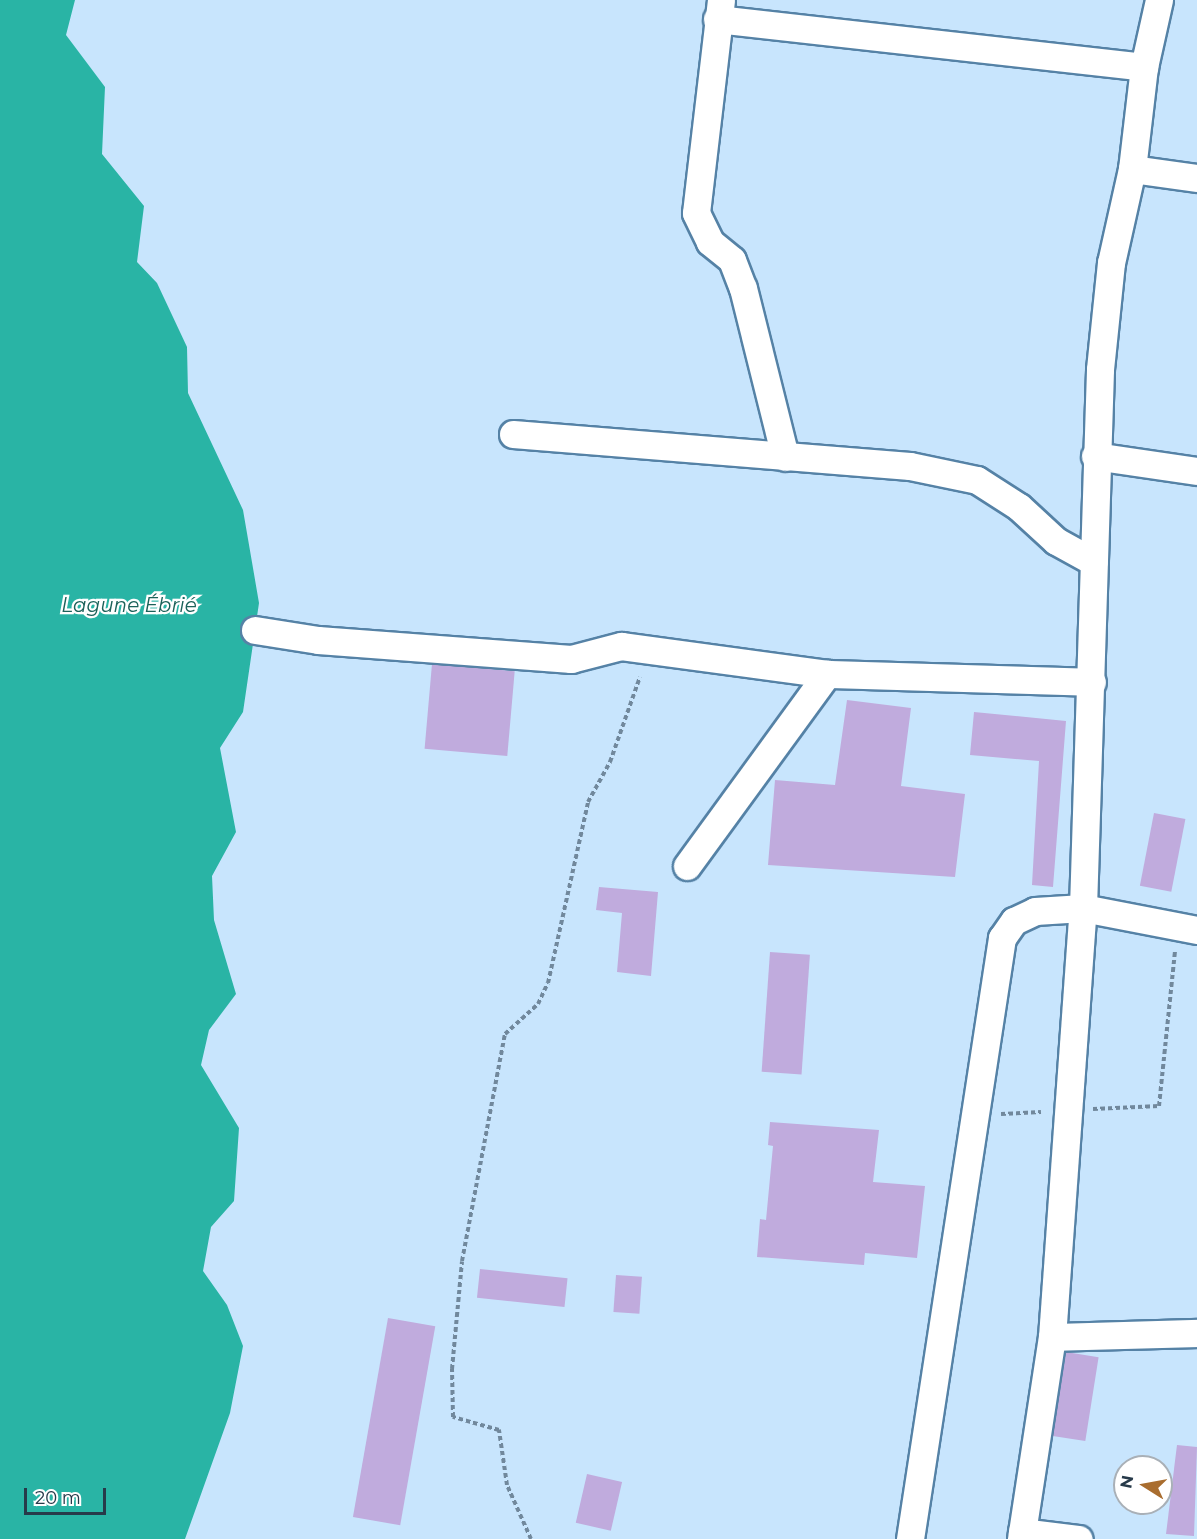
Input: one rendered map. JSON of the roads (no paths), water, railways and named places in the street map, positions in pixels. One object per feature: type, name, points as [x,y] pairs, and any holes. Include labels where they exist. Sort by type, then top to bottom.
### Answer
[{"type":"street","points":[[1079,1539],[1022,1536],[1052,1337],[1083,908],[1092,682],[1095,456],[1111,263],[1132,169],[1144,67],[1159,0]]},
{"type":"street","points":[[785,457],[743,288],[732,260],[710,242],[696,213],[719,9],[1144,67]]},
{"type":"street","points":[[1132,169],[1197,178]]},
{"type":"street","points":[[513,434],[910,466],[977,480],[1019,507],[1056,541],[1094,562]]},
{"type":"street","points":[[1095,456],[1197,471]]},
{"type":"street","points":[[255,630],[318,640],[571,659],[621,646],[827,674],[1092,682]]},
{"type":"street","points":[[687,866],[827,674]]},
{"type":"street","points":[[910,1539],[1002,938],[1014,921],[1035,911],[1083,908],[1187,928]]},
{"type":"street","points":[[1052,1337],[1197,1333]]},
{"type":"water","name":"Lagune Ébrié","points":[[0,0],[75,0],[66,35],[105,87],[102,154],[144,206],[137,262],[157,283],[187,347],[188,393],[243,510],[259,603],[243,712],[220,748],[236,832],[212,876],[214,920],[236,994],[209,1030],[201,1065],[239,1128],[234,1201],[211,1227],[203,1271],[227,1305],[243,1346],[230,1413],[185,1539],[0,1539]]}]
